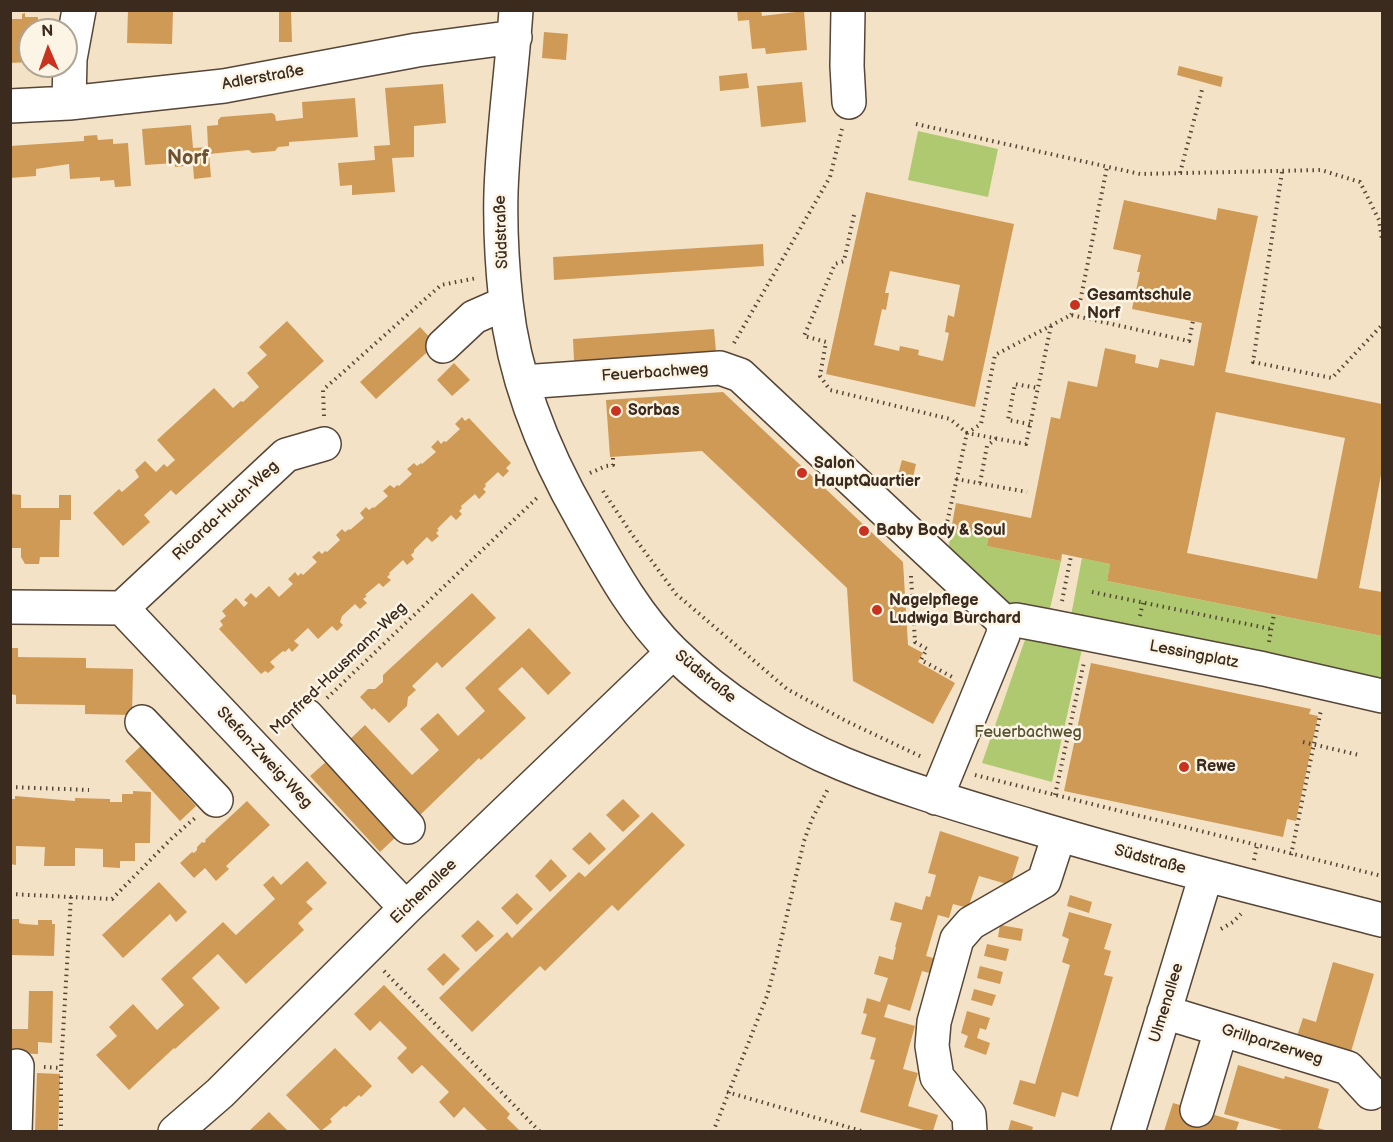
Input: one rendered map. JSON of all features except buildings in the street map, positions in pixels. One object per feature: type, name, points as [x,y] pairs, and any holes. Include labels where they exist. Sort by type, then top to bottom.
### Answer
[{"type":"street","points":[[69,103],[70,59],[79,10]]},
{"type":"street","points":[[848,10],[849,102]]},
{"type":"street","name":"Adlerstraße","points":[[10,106],[69,103],[224,86],[417,50],[516,24]]},
{"type":"street","name":"Südstraße","points":[[516,24],[501,190],[505,288],[510,331],[523,382],[573,470],[601,552],[645,621],[673,652],[715,689],[774,729],[841,764],[942,783],[1059,834],[1206,875],[1383,920]]},
{"type":"street","points":[[443,346],[505,288]]},
{"type":"street","name":"Feuerbachweg","points":[[523,382],[720,368],[740,375],[924,569],[1004,622]]},
{"type":"street","name":"Ricarda-Huch-Weg","points":[[122,608],[286,455],[324,444]]},
{"type":"street","points":[[10,607],[122,608]]},
{"type":"street","name":"Stefan-Zweig-Weg","points":[[122,608],[406,908]]},
{"type":"street","name":"Lessingplatz","points":[[1004,622],[1016,620],[1090,634],[1383,696]]},
{"type":"street","points":[[942,783],[1003,635],[1004,622]]},
{"type":"street","name":"Eichenallee","points":[[175,1131],[220,1093],[406,908],[673,652]]},
{"type":"street","points":[[308,716],[408,827]]},
{"type":"street","points":[[142,722],[216,800]]},
{"type":"street","points":[[970,1131],[969,1115],[937,1077],[932,1046],[934,1023],[957,939],[971,923],[1044,881],[1059,834]]},
{"type":"street","name":"Ulmenallee","points":[[1128,1131],[1206,875]]},
{"type":"street","name":"Grillparzerweg","points":[[1164,1012],[1227,1028],[1348,1068],[1371,1093]]},
{"type":"street","points":[[1197,1110],[1227,1028]]},
{"type":"street","points":[[15,1131],[17,1066]]},
{"type":"path","points":[[1180,173],[1203,86]]},
{"type":"path","points":[[720,368],[830,177],[849,102]]},
{"type":"path","points":[[916,124],[1140,174],[1321,170],[1360,182],[1379,220],[1383,240]]},
{"type":"path","points":[[956,680],[921,660],[927,649],[915,642],[924,569],[956,478],[967,433],[981,424],[995,355],[1071,315],[1080,303],[1107,167]]},
{"type":"path","points":[[1282,172],[1254,362],[1332,378],[1383,325]]},
{"type":"path","points":[[854,215],[844,261],[835,264],[804,336],[826,342],[820,376],[830,390],[950,419],[967,433],[1026,444],[1051,326]]},
{"type":"path","points":[[324,444],[323,390],[441,285],[505,288]]},
{"type":"path","points":[[1071,315],[1189,341],[1193,321]]},
{"type":"path","points":[[1030,424],[1008,420],[1015,384],[1038,388]]},
{"type":"path","points":[[980,483],[987,446],[997,438]]},
{"type":"path","points":[[597,470],[613,465],[613,457]]},
{"type":"path","points":[[573,470],[591,473]]},
{"type":"path","name":"Manfred-Hausmann-Weg","points":[[308,716],[573,470]]},
{"type":"path","points":[[956,478],[1027,492]]},
{"type":"path","points":[[598,483],[676,594],[787,689],[846,721],[942,783],[1055,795],[1383,876]]},
{"type":"path","points":[[1056,628],[1071,556]]},
{"type":"path","points":[[1092,592],[1271,629]]},
{"type":"path","points":[[1055,795],[1090,634]]},
{"type":"path","points":[[1291,855],[1327,683]]},
{"type":"path","points":[[1304,742],[1359,755]]},
{"type":"path","points":[[712,1131],[767,996],[804,841],[812,819],[829,786]]},
{"type":"path","points":[[10,787],[89,790]]},
{"type":"path","points":[[10,894],[112,899],[172,838],[216,800]]},
{"type":"path","points":[[61,1131],[61,1068],[71,896]]},
{"type":"path","points":[[365,951],[540,1131]]},
{"type":"path","points":[[727,1092],[865,1131]]},
{"type":"green space","points":[[918,131],[998,149],[988,197],[908,180]]},
{"type":"green space","points":[[951,530],[988,537],[987,546],[1061,561],[1048,617],[1001,606],[948,553]]},
{"type":"green space","points":[[1082,558],[1110,564],[1107,581],[1382,636],[1382,684],[1070,621]]},
{"type":"green space","name":"Feuerbachweg","points":[[1026,637],[1082,649],[1052,782],[982,763]]},
{"type":"place","name":"Gesamtschule Norf","points":[[1075,305]]},
{"type":"place","name":"Sorbas","points":[[616,411]]},
{"type":"place","name":"Salon HauptQuartier","points":[[802,473]]},
{"type":"place","name":"Baby Body & Soul","points":[[864,531]]},
{"type":"place","name":"Nagelpflege Ludwiga Burchard","points":[[877,610]]},
{"type":"place","name":"Rewe","points":[[1184,767]]},
{"type":"district","name":"Norf","points":[[188,159]]}]
